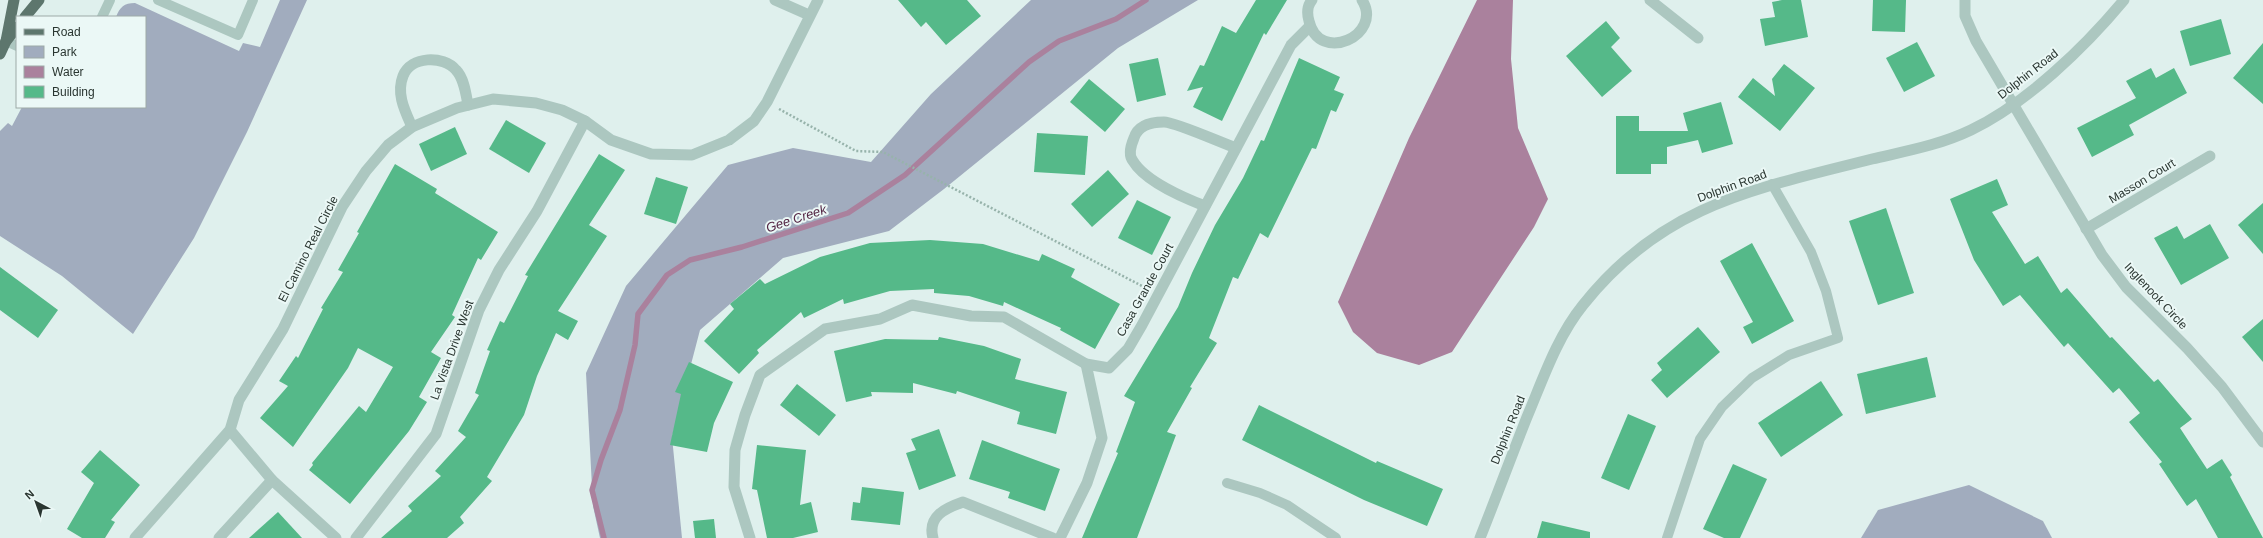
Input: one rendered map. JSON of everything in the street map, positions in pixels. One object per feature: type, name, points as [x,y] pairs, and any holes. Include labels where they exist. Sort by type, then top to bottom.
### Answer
[{"type":"main road","points":[[0,54],[14,0]]},
{"type":"main road","points":[[26,16],[39,0]]},
{"type":"main road","points":[[3,40],[16,28]]},
{"type":"street","points":[[775,0],[809,15]]},
{"type":"street","name":"El Camino Real Circle","points":[[135,538],[230,430],[239,400],[283,329],[342,207],[366,171],[388,145],[412,127],[457,108],[493,99],[536,103],[562,110],[585,121],[611,140],[651,154],[692,155],[729,140],[754,121],[767,102],[809,15],[818,0]]},
{"type":"street","points":[[1312,0],[1307,15],[1310,26],[1316,36],[1326,42],[1337,44],[1348,41],[1358,34],[1364,25],[1366,13],[1362,0]]},
{"type":"street","points":[[1650,0],[1698,38]]},
{"type":"street","name":"Inglenook Circle","points":[[1965,0],[1965,16],[1976,41],[2014,103],[2102,256],[2126,287],[2187,348],[2222,387],[2261,435]]},
{"type":"street","name":"Dolphin Road","points":[[1480,538],[1550,359],[1581,307],[1611,272],[1645,243],[1680,220],[1727,199],[1772,184],[1937,143],[1972,130],[2014,103],[2069,60],[2124,0]]},
{"type":"street","name":"Casa Grande Court","points":[[1086,364],[1109,368],[1128,348],[1159,294],[1291,45],[1310,26]]},
{"type":"street","points":[[412,127],[401,100],[403,76],[409,68],[420,61],[444,61],[457,70],[465,88],[468,105]]},
{"type":"street","name":"La Vista Drive West","points":[[356,538],[436,434],[478,310],[499,270],[537,211],[585,121]]},
{"type":"street","points":[[1205,206],[1176,195],[1149,177],[1132,161],[1130,147],[1135,134],[1146,124],[1165,122],[1236,148]]},
{"type":"street","name":"Masson Court","points":[[2086,229],[2210,156]]},
{"type":"street","points":[[750,538],[734,487],[735,450],[745,415],[760,375],[825,329],[880,319],[912,305],[971,316],[1004,317],[1086,364],[1102,438],[1087,483],[1060,538]]},
{"type":"street","points":[[230,430],[272,480],[336,538]]},
{"type":"street","points":[[219,538],[272,480]]},
{"type":"street","points":[[933,538],[932,529],[935,517],[947,508],[963,502],[1053,538]]},
{"type":"lane","points":[[102,16],[110,0]]},
{"type":"lane","points":[[158,0],[238,35],[253,0]]},
{"type":"lane","points":[[3,40],[16,46]]},
{"type":"lane","points":[[1667,538],[1700,439],[1722,407],[1752,378],[1789,355],[1838,338],[1826,290],[1811,252],[1772,184]]},
{"type":"lane","points":[[1227,483],[1260,493],[1287,505],[1335,538]]},
{"type":"path","points":[[767,102],[856,151],[884,152],[1159,294]]},
{"type":"green space","points":[[280,0],[307,0],[247,132],[194,238],[133,334],[62,276],[0,236],[0,131],[8,123],[12,126],[21,108],[146,108],[146,16],[116,16],[123,6],[135,3],[239,51],[243,43],[260,47]]},
{"type":"green space","points":[[1031,0],[1198,0],[1118,48],[944,189],[889,231],[783,258],[700,330],[672,437],[682,538],[600,538],[593,506],[586,373],[626,286],[728,165],[793,148],[871,162],[931,94]]},
{"type":"green space","points":[[1969,485],[2043,521],[2052,538],[1861,538],[1878,510]]},
{"type":"water","points":[[1477,0],[1513,0],[1511,59],[1518,128],[1548,199],[1534,227],[1452,352],[1419,365],[1377,353],[1353,332],[1338,302],[1409,138]]},
{"type":"building","points":[[898,0],[967,0],[981,16],[946,45],[926,22],[921,27]]},
{"type":"building","points":[[1256,0],[1287,0],[1266,35],[1264,33],[1222,121],[1193,107],[1203,87],[1187,91],[1200,65],[1204,66],[1222,26],[1236,33]]},
{"type":"building","points":[[1782,0],[1801,0],[1808,37],[1765,46],[1760,19],[1775,17],[1772,2]]},
{"type":"building","points":[[1873,0],[1906,0],[1905,32],[1872,31]]},
{"type":"building","points":[[2221,19],[2231,54],[2190,66],[2180,31]]},
{"type":"building","points":[[1606,21],[1620,38],[1611,47],[1632,71],[1602,97],[1566,56]]},
{"type":"building","points":[[1917,42],[1935,76],[1904,92],[1886,58]]},
{"type":"building","points":[[2263,43],[2263,104],[2233,78]]},
{"type":"building","points":[[1158,58],[1166,95],[1137,102],[1129,64]]},
{"type":"building","points":[[1299,58],[1340,77],[1334,90],[1344,94],[1336,112],[1331,110],[1316,149],[1312,148],[1268,238],[1260,233],[1238,279],[1233,277],[1209,338],[1217,343],[1190,387],[1192,388],[1167,432],[1176,435],[1137,538],[1082,538],[1118,453],[1116,452],[1135,402],[1124,396],[1178,307],[1192,273],[1215,225],[1243,178],[1261,140],[1264,141]]},
{"type":"building","points":[[1784,64],[1815,88],[1780,131],[1738,97],[1753,78],[1775,96],[1772,79]]},
{"type":"building","points":[[2151,68],[2156,78],[2174,68],[2187,93],[2129,125],[2134,135],[2092,157],[2077,128],[2136,98],[2126,81]]},
{"type":"building","points":[[1089,79],[1125,109],[1105,132],[1070,102]]},
{"type":"building","points":[[1721,102],[1733,144],[1702,153],[1698,140],[1667,147],[1667,164],[1651,164],[1651,174],[1616,174],[1616,116],[1639,116],[1639,131],[1688,131],[1683,113]]},
{"type":"building","points":[[506,120],[546,143],[529,173],[489,149]]},
{"type":"building","points":[[455,127],[467,154],[431,171],[419,144]]},
{"type":"building","points":[[1037,133],[1088,136],[1085,175],[1034,172]]},
{"type":"building","points":[[599,154],[625,170],[589,225],[607,236],[558,311],[578,321],[568,340],[556,333],[537,376],[524,415],[487,477],[492,481],[460,517],[464,523],[447,538],[381,538],[412,511],[408,506],[441,476],[435,471],[466,437],[458,431],[479,395],[475,393],[490,351],[487,350],[500,321],[504,323],[528,276],[525,275]]},
{"type":"building","points":[[395,164],[437,189],[435,193],[498,232],[481,260],[478,258],[452,315],[455,317],[431,352],[441,358],[419,397],[427,402],[409,431],[350,504],[309,470],[313,465],[312,463],[359,406],[366,412],[393,367],[358,348],[348,368],[293,447],[260,418],[288,386],[279,381],[296,356],[298,358],[323,309],[321,308],[343,272],[338,270],[359,233],[357,232]]},
{"type":"building","points":[[1108,170],[1129,194],[1092,227],[1071,204]]},
{"type":"building","points":[[656,177],[688,187],[676,224],[644,214]]},
{"type":"building","points":[[1997,179],[2008,205],[1992,212],[2025,264],[2038,256],[2061,293],[2067,288],[2110,338],[2112,337],[2154,382],[2158,379],[2192,419],[2180,428],[2207,469],[2222,459],[2232,475],[2230,477],[2263,538],[2218,538],[2196,499],[2187,506],[2159,464],[2162,462],[2129,422],[2140,413],[2119,388],[2113,393],[2068,343],[2064,347],[2020,295],[2003,306],[1974,260],[1950,199]]},
{"type":"building","points":[[1137,200],[1171,217],[1152,255],[1118,238]]},
{"type":"building","points":[[2263,203],[2263,254],[2238,225]]},
{"type":"building","points":[[1886,208],[1914,293],[1878,305],[1849,221]]},
{"type":"building","points":[[2210,224],[2229,258],[2181,285],[2154,238],[2177,226],[2184,239]]},
{"type":"building","points":[[930,240],[983,244],[1039,261],[1042,254],[1075,269],[1071,277],[1120,304],[1095,349],[1060,330],[1061,328],[1004,302],[1003,306],[969,296],[934,293],[934,289],[890,291],[844,304],[843,299],[804,318],[801,312],[757,350],[759,353],[739,374],[704,341],[734,309],[730,304],[760,279],[765,284],[820,257],[870,243]]},
{"type":"building","points":[[1752,243],[1794,321],[1752,344],[1743,327],[1753,322],[1720,261]]},
{"type":"building","points":[[0,267],[58,310],[38,338],[0,310]]},
{"type":"building","points":[[2263,319],[2263,362],[2242,337]]},
{"type":"building","points":[[1698,327],[1720,352],[1667,398],[1651,380],[1662,370],[1657,363]]},
{"type":"building","points":[[939,337],[984,346],[1021,359],[1015,379],[1067,392],[1056,434],[1017,424],[1020,412],[957,391],[956,394],[913,383],[913,393],[871,392],[872,396],[846,402],[834,351],[885,339],[938,340]]},
{"type":"building","points":[[1927,357],[1936,397],[1866,414],[1857,374]]},
{"type":"building","points":[[689,362],[733,382],[714,423],[707,452],[670,445],[681,394],[675,392]]},
{"type":"building","points":[[1821,381],[1843,415],[1781,457],[1758,423]]},
{"type":"building","points":[[797,384],[836,415],[819,436],[780,405]]},
{"type":"building","points":[[1259,405],[1376,463],[1377,461],[1443,489],[1427,526],[1364,500],[1242,440]]},
{"type":"building","points":[[1628,414],[1656,426],[1629,490],[1601,478]]},
{"type":"building","points":[[939,429],[956,476],[919,490],[906,453],[916,450],[911,439]]},
{"type":"building","points":[[982,440],[1060,469],[1045,511],[1008,498],[1010,492],[969,479]]},
{"type":"building","points":[[757,445],[806,450],[800,505],[811,502],[818,532],[793,538],[767,538],[757,490],[752,489]]},
{"type":"building","points":[[100,450],[140,485],[111,520],[115,522],[105,538],[82,538],[67,529],[94,483],[81,472]]},
{"type":"building","points":[[1733,464],[1767,479],[1740,538],[1724,538],[1703,529]]},
{"type":"building","points":[[862,487],[904,492],[900,525],[851,520],[853,502],[860,503]]},
{"type":"building","points":[[278,512],[302,538],[249,538]]},
{"type":"building","points":[[714,519],[716,538],[695,538],[693,521]]},
{"type":"building","points":[[1542,521],[1590,532],[1590,538],[1537,538]]},
{"type":"waterway","name":"Gee Creek","points":[[604,538],[592,490],[601,460],[620,410],[635,345],[638,314],[667,275],[690,260],[742,247],[848,213],[905,175],[1029,62],[1059,41],[1116,19],[1146,0]]}]
